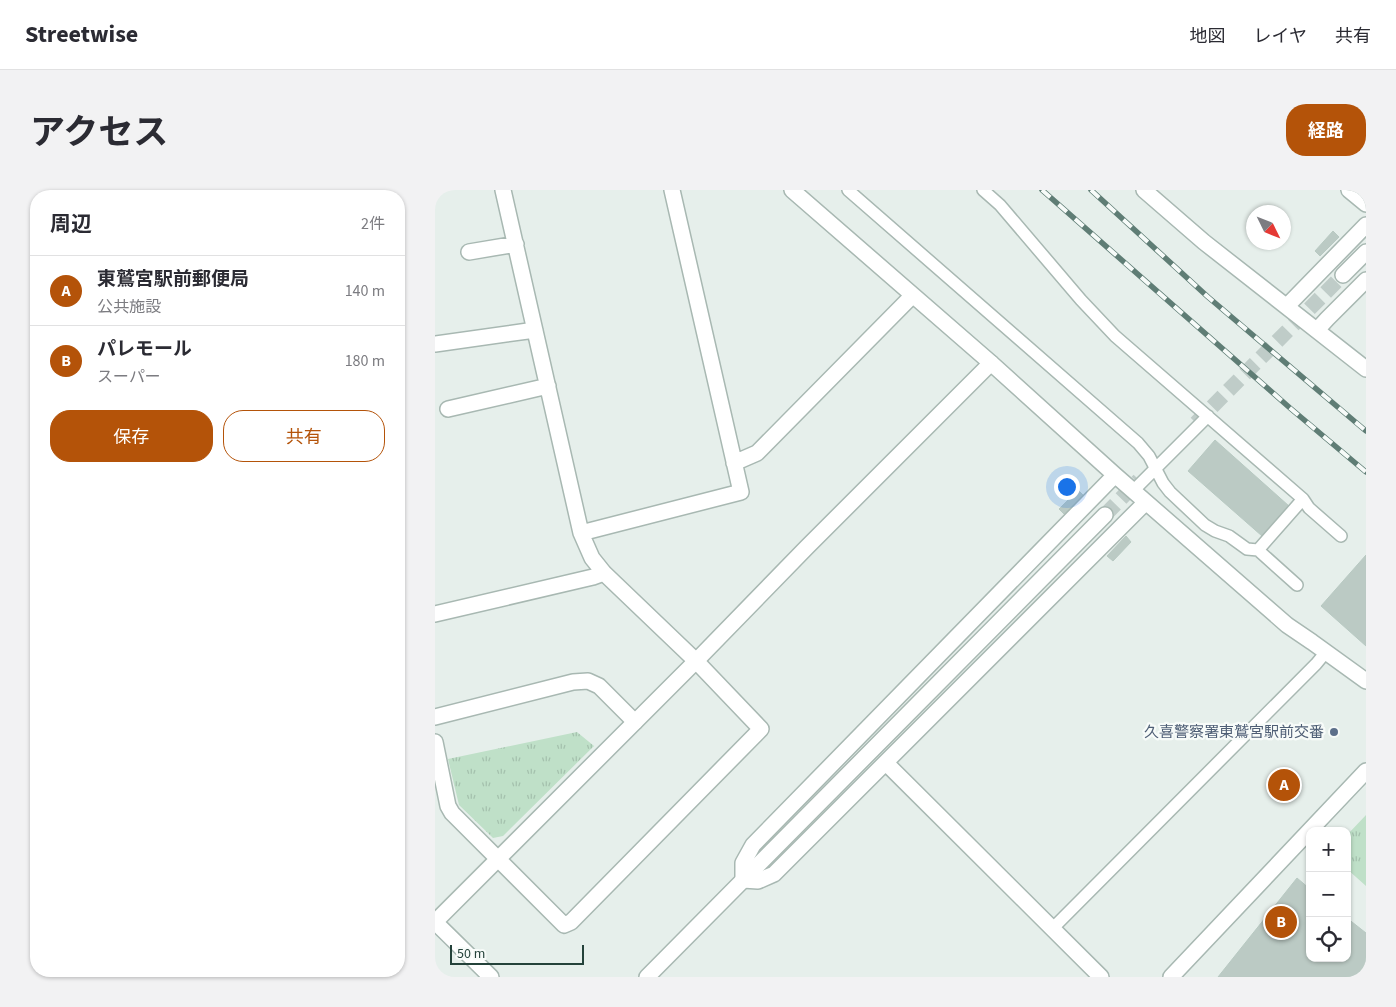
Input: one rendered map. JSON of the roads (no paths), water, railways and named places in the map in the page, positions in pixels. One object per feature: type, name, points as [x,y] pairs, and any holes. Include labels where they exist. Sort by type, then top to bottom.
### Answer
[{"type":"street","points":[[435,742],[448,806],[452,812],[563,924],[571,922],[761,729],[696,661],[604,573],[592,558],[581,532],[503,190]]},
{"type":"street","points":[[581,532],[741,492],[672,190]]},
{"type":"street","points":[[792,190],[1287,625],[1366,681]]},
{"type":"street","points":[[1143,190],[1204,242],[1366,369]]},
{"type":"street","points":[[1349,190],[1366,204]]},
{"type":"street","points":[[1287,306],[1366,225]]},
{"type":"street","points":[[469,252],[515,244]]},
{"type":"street","points":[[1343,275],[1366,252]]},
{"type":"street","points":[[1317,330],[1366,280]]},
{"type":"street","points":[[734,463],[757,454],[912,296]]},
{"type":"street","points":[[435,344],[535,330]]},
{"type":"street","points":[[491,977],[435,922],[991,363]]},
{"type":"street","points":[[449,408],[548,386]]},
{"type":"street","points":[[743,880],[743,863],[753,845],[1115,475]]},
{"type":"street","points":[[743,880],[758,880],[774,874],[1146,502]]},
{"type":"street","points":[[647,977],[1105,515]]},
{"type":"street","points":[[435,614],[604,573]]},
{"type":"street","points":[[435,716],[573,682],[588,681],[599,686],[635,722]]},
{"type":"street","points":[[886,763],[1101,977]]},
{"type":"street","points":[[1171,977],[1366,771]]},
{"type":"lane","points":[[848,190],[1138,443],[1149,456],[1163,483],[1170,492],[1205,525],[1229,536],[1247,549],[1258,550],[1297,585]]},
{"type":"lane","points":[[983,190],[1000,205],[1081,300],[1115,336],[1303,499],[1309,508],[1341,536]]},
{"type":"lane","points":[[1133,491],[1208,416]]},
{"type":"lane","points":[[1258,550],[1303,499]]},
{"type":"lane","points":[[1053,928],[1327,652]]},
{"type":"tunnel","points":[[1196,423],[1343,275]]},
{"type":"tunnel","points":[[1105,515],[1139,480]]},
{"type":"railway","points":[[1042,190],[1290,408],[1366,472]]},
{"type":"railway","points":[[1091,190],[1208,297],[1366,431]]},
{"type":"place","name":"久喜警察署東鷲宮駅前交番","points":[[1334,732]]},
{"type":"place","name":"東鷲宮駅前郵便局","points":[[1284,785]]},
{"type":"place","name":"パレモール","points":[[1281,922]]}]
